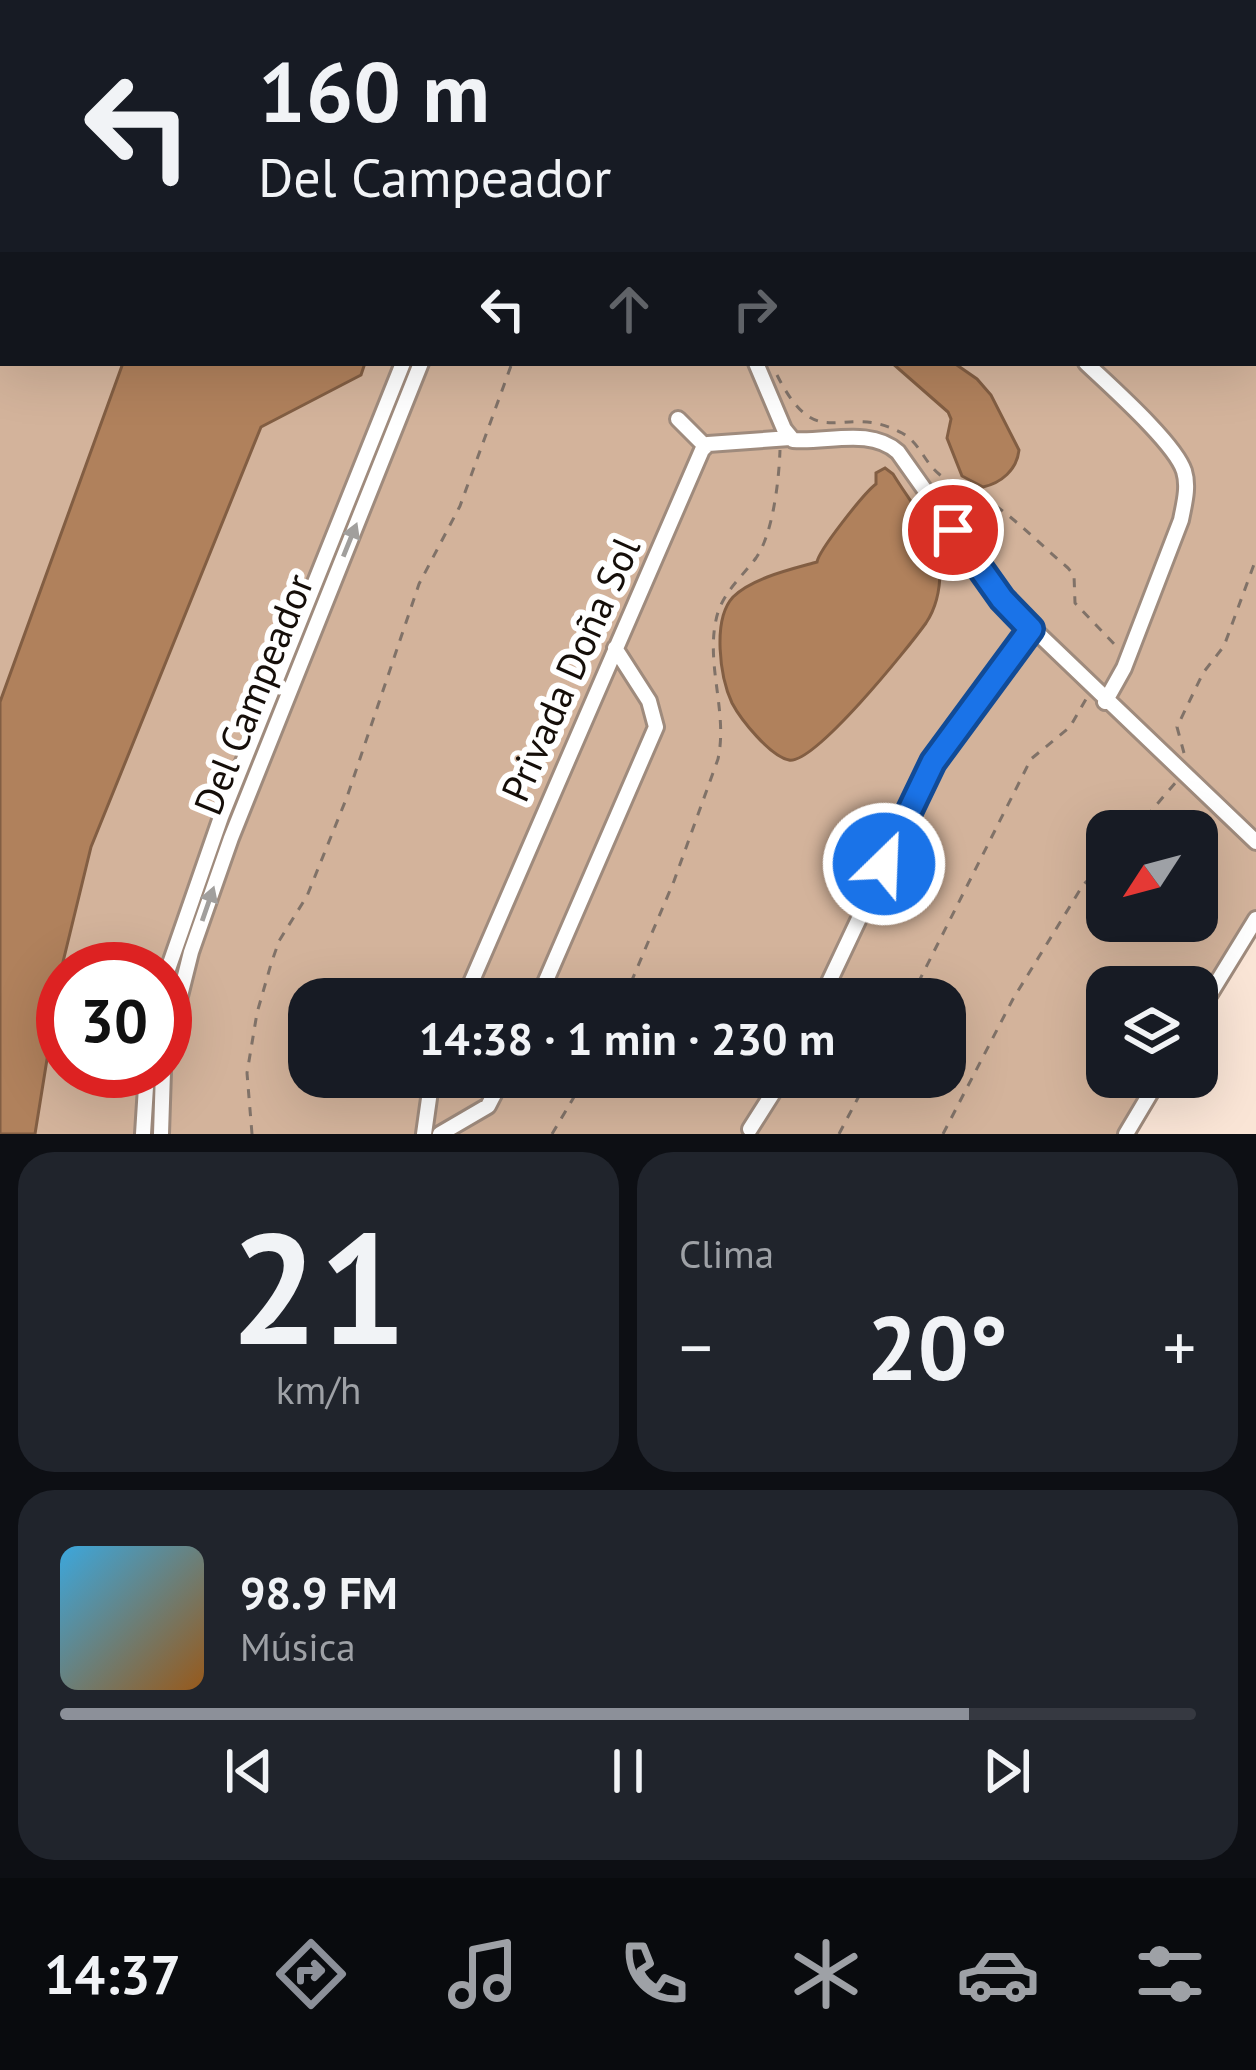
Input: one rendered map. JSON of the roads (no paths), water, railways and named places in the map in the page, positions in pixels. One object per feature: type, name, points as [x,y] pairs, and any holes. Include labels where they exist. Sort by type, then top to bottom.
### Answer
[{"type":"street","name":"Del Campeador","points":[[180,942],[248,772],[322,610],[402,366]]},
{"type":"street","name":"Del Campeador","points":[[192,949],[306,602],[419,366]]},
{"type":"street","points":[[758,366],[785,438]]},
{"type":"street","points":[[1089,366],[1174,453],[1184,472],[1186,496],[1124,668],[1105,702]]},
{"type":"street","points":[[678,419],[705,446],[785,438],[888,442],[910,465],[974,563],[1031,629],[1256,842]]},
{"type":"street","name":"Privada Doña Sol","points":[[473,978],[705,446]]},
{"type":"street","points":[[306,602],[322,610]]},
{"type":"street","points":[[830,978],[933,762],[1031,629]]},
{"type":"street","points":[[547,978],[656,727],[649,701],[615,648]]},
{"type":"street","points":[[1218,981],[1256,919]]},
{"type":"street","points":[[143,1134],[145,1098]]},
{"type":"street","points":[[161,1134],[162,1098]]},
{"type":"street","points":[[424,1134],[429,1098]]},
{"type":"street","points":[[440,1134],[488,1106],[492,1098]]},
{"type":"street","points":[[750,1129],[769,1098]]},
{"type":"street","points":[[1126,1134],[1147,1098]]}]
